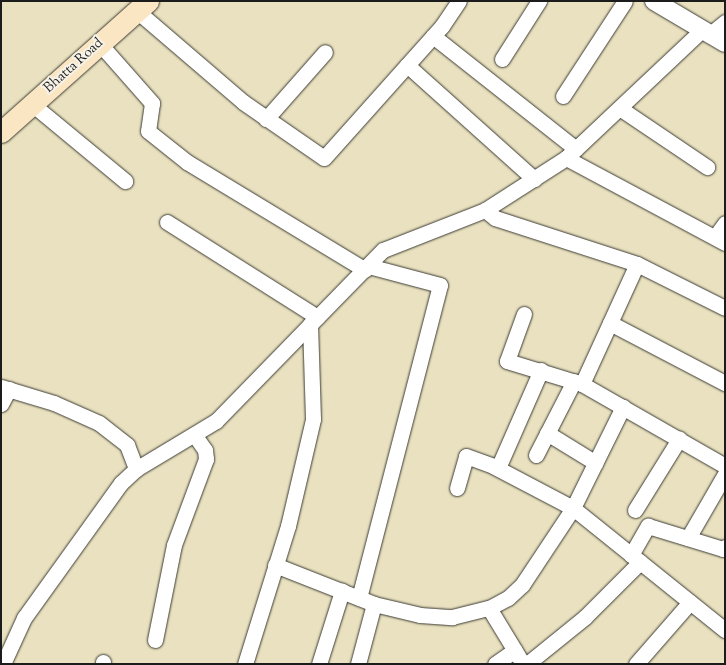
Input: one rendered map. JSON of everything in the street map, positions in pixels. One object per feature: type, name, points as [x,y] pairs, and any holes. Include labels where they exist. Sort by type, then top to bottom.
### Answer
[{"type":"main road","name":"Bhatta Road","points":[[1,132],[143,6]]},
{"type":"street","points":[[143,6],[266,119],[324,158],[433,36],[459,1]]},
{"type":"street","points":[[502,59],[539,1]]},
{"type":"street","points":[[563,96],[625,1]]},
{"type":"street","points":[[654,1],[705,33],[725,43]]},
{"type":"street","points":[[3,664],[24,618],[121,482],[136,469],[216,421],[383,250],[485,210],[534,179],[571,153],[705,33],[725,22]]},
{"type":"street","points":[[433,36],[571,153],[720,240],[725,223]]},
{"type":"street","points":[[100,44],[152,103],[148,131],[187,162],[366,268],[440,285],[360,598]]},
{"type":"street","points":[[266,119],[325,52]]},
{"type":"street","points":[[408,65],[534,179]]},
{"type":"street","points":[[32,104],[125,181]]},
{"type":"street","points":[[621,109],[707,167]]},
{"type":"street","points":[[485,210],[495,218],[637,264],[725,308]]},
{"type":"street","points":[[167,222],[313,321]]},
{"type":"street","points":[[536,455],[610,323],[637,264]]},
{"type":"street","points":[[524,314],[507,361],[578,382],[725,466]]},
{"type":"street","points":[[245,664],[275,565],[313,419],[313,321]]},
{"type":"street","points":[[610,323],[725,383]]},
{"type":"street","points":[[498,468],[541,370]]},
{"type":"street","points":[[1,404],[5,388],[54,403],[98,423],[127,445],[136,469]]},
{"type":"street","points":[[275,565],[374,604],[420,615],[452,617],[489,608],[508,598],[522,585],[573,508],[622,407]]},
{"type":"street","points":[[547,433],[596,463]]},
{"type":"street","points":[[155,640],[174,545],[206,459],[205,450],[194,434]]},
{"type":"street","points":[[635,510],[679,439]]},
{"type":"street","points":[[457,488],[466,456],[498,468],[573,508],[725,630]]},
{"type":"street","points":[[688,538],[725,474]]},
{"type":"street","points":[[527,664],[585,618],[636,559],[648,526],[723,550],[725,547]]},
{"type":"street","points":[[319,664],[342,591]]},
{"type":"street","points":[[636,664],[690,602]]},
{"type":"street","points":[[358,664],[374,604]]},
{"type":"street","points":[[489,608],[523,664]]},
{"type":"street","points":[[495,664],[515,650]]}]
